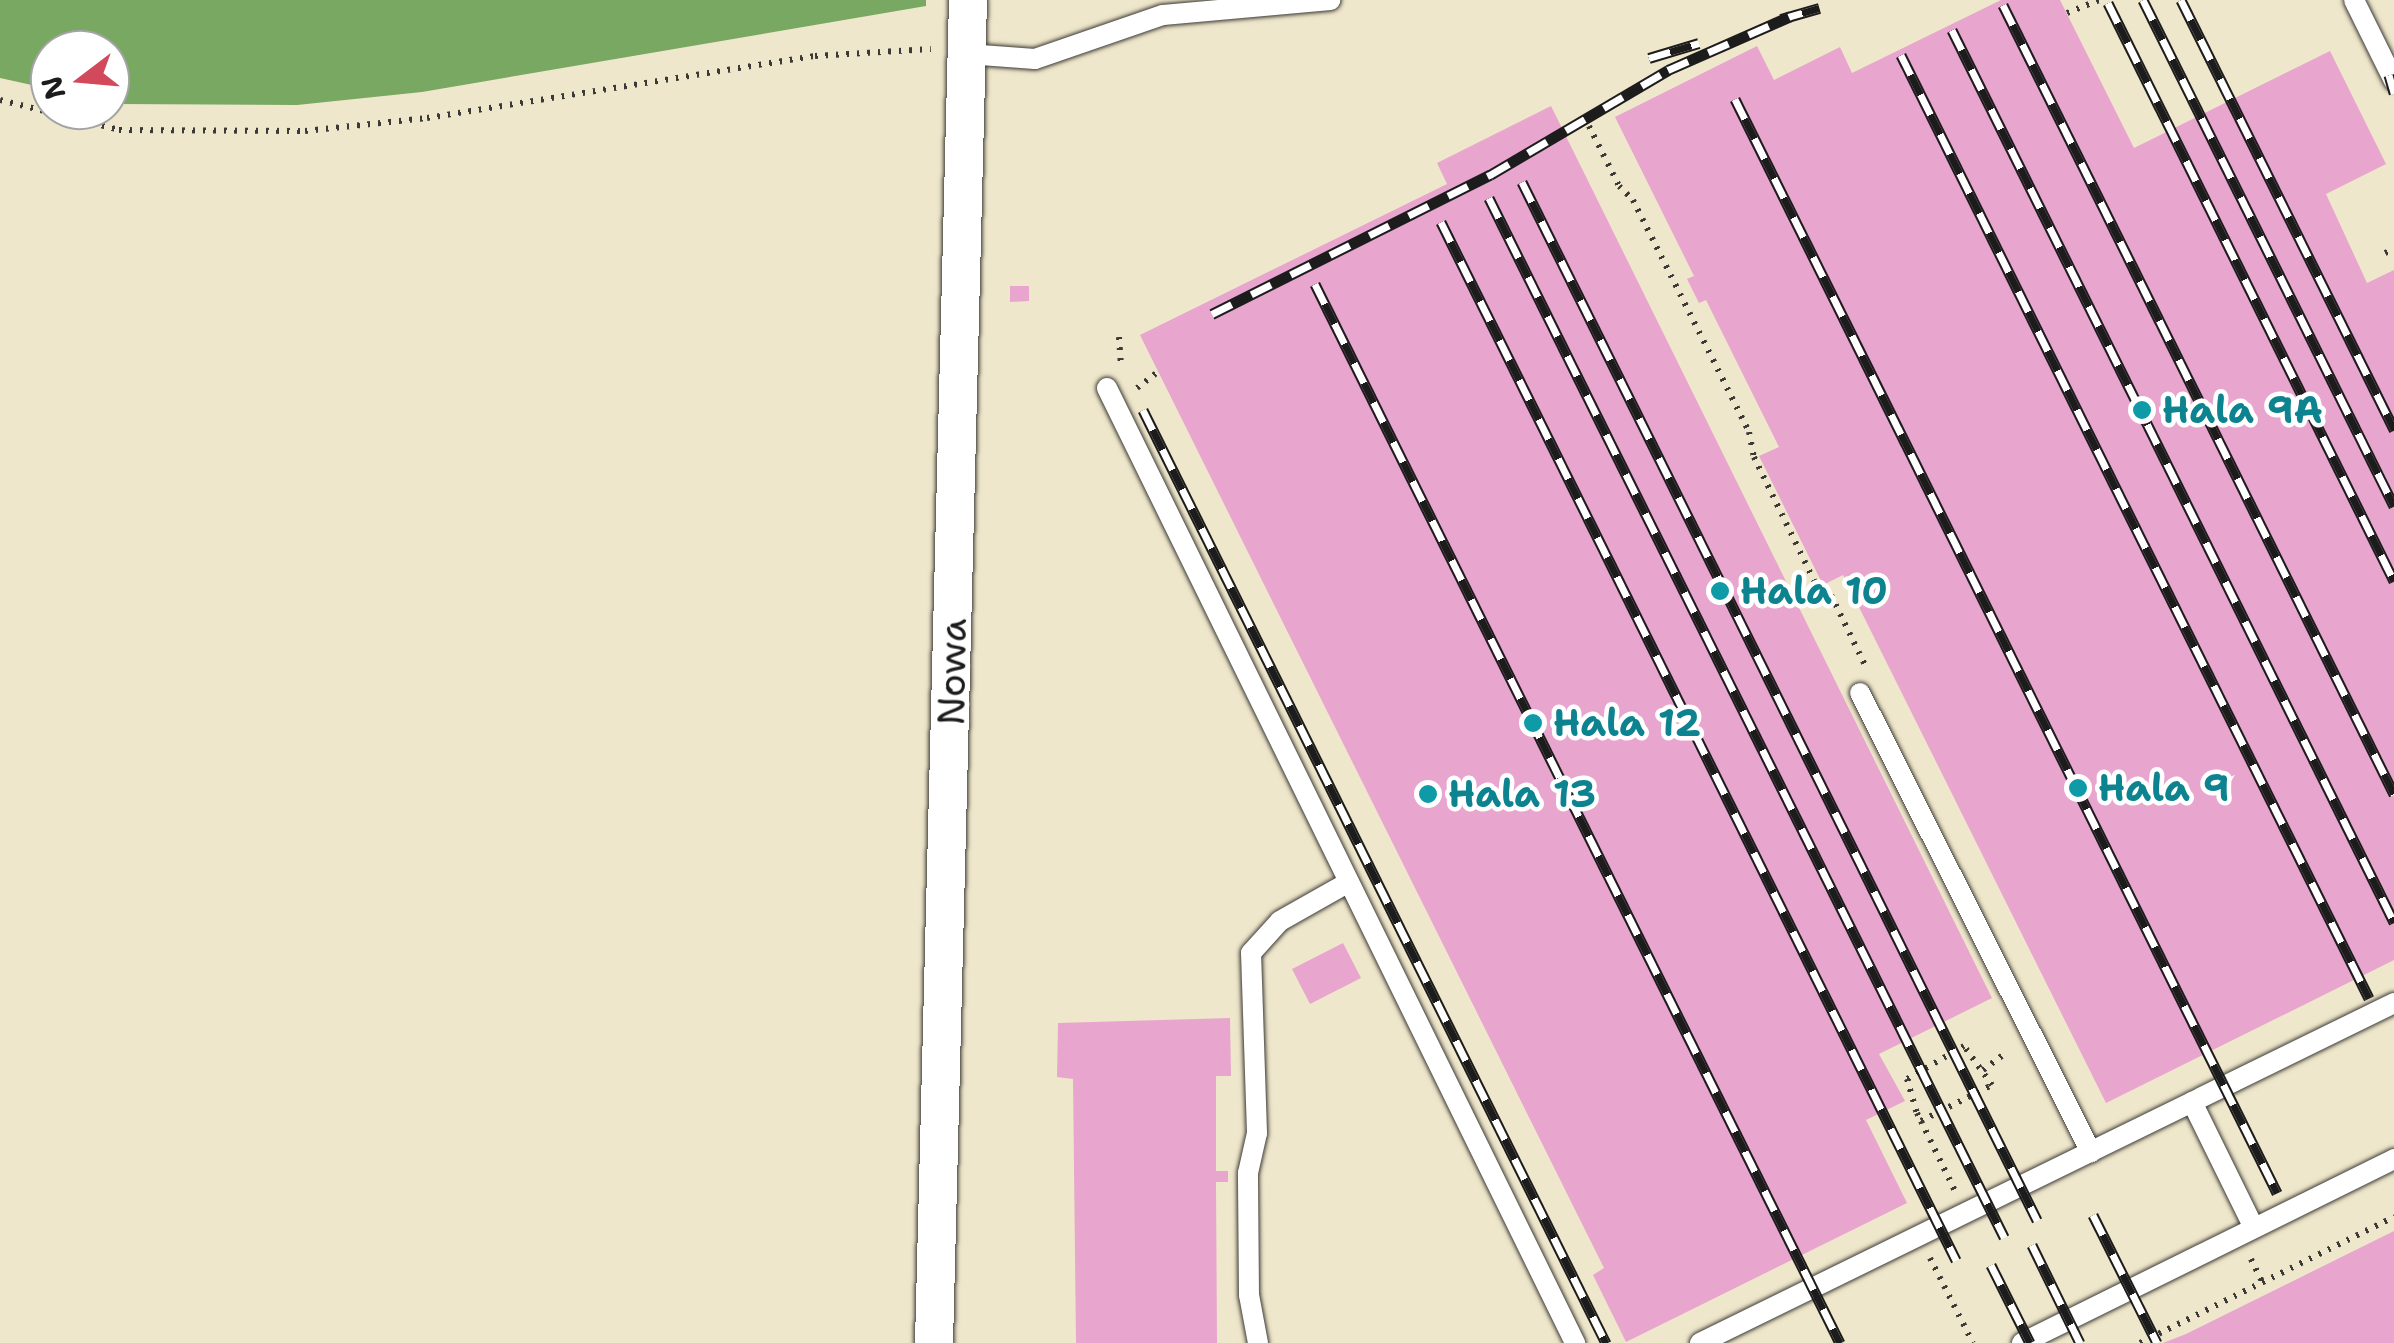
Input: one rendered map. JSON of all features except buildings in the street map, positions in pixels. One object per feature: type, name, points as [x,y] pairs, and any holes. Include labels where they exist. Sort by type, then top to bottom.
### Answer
[{"type":"street","name":"Nowa","points":[[934,1343],[968,0]]},
{"type":"lane","points":[[967,54],[1035,59],[1164,8],[1330,0]]},
{"type":"lane","points":[[2354,0],[2394,81]]},
{"type":"lane","points":[[1107,388],[1575,1343]]},
{"type":"lane","points":[[1866,687],[2091,1152]]},
{"type":"lane","points":[[1258,1343],[1249,1295],[1248,1173],[1257,1133],[1251,953],[1280,921],[1349,882]]},
{"type":"lane","points":[[1700,1343],[2394,1003]]},
{"type":"lane","points":[[2192,1102],[2254,1228]]},
{"type":"lane","points":[[2022,1343],[2394,1159]]},
{"type":"path","points":[[2067,13],[2099,0]]},
{"type":"path","points":[[0,100],[118,130],[305,130],[427,118],[815,56],[915,47],[967,54]]},
{"type":"path","points":[[1588,126],[1619,186],[1633,200],[1731,396],[1819,591],[1831,595],[1866,687]]},
{"type":"path","points":[[2385,254],[2394,249]]},
{"type":"path","points":[[1984,1070],[2012,1045]]},
{"type":"path","points":[[1921,1121],[1992,1084],[1964,1046],[1907,1079],[1921,1121],[1958,1197]]},
{"type":"path","points":[[2140,1343],[2394,1217]]},
{"type":"path","points":[[1920,1239],[1973,1343]]},
{"type":"green space","points":[[0,0],[926,0],[926,6],[422,92],[297,105],[130,104],[130,30],[30,30],[30,85],[0,78]]},
{"type":"railway","points":[[2143,0],[2394,506]]},
{"type":"railway","points":[[2181,0],[2394,430]]},
{"type":"railway","points":[[2108,3],[2394,581]]},
{"type":"railway","points":[[2003,5],[2394,794]]},
{"type":"railway","points":[[1781,19],[1819,8]]},
{"type":"railway","points":[[1212,314],[1490,175],[1668,70],[1791,16]]},
{"type":"railway","points":[[1952,30],[2394,922]]},
{"type":"railway","points":[[1649,58],[1699,43]]},
{"type":"railway","points":[[1901,55],[2369,998]]},
{"type":"railway","points":[[2389,75],[2394,93]]},
{"type":"railway","points":[[1735,99],[2277,1193]]},
{"type":"railway","points":[[1522,182],[2037,1220]]},
{"type":"railway","points":[[1489,198],[2004,1237]]},
{"type":"railway","points":[[1441,222],[1956,1260]]},
{"type":"railway","points":[[1315,284],[1840,1343]]},
{"type":"railway","points":[[1143,410],[1606,1343]]},
{"type":"railway","points":[[2093,1215],[2157,1343]]},
{"type":"railway","points":[[2032,1245],[2080,1343]]},
{"type":"railway","points":[[1991,1265],[2030,1343]]},
{"type":"place","name":"Hala 9A","points":[[2142,410]]},
{"type":"place","name":"Hala 10","points":[[1720,591]]},
{"type":"place","name":"Hala 12","points":[[1533,723]]},
{"type":"place","name":"Hala 9","points":[[2078,788]]},
{"type":"place","name":"Hala 13","points":[[1428,794]]}]
